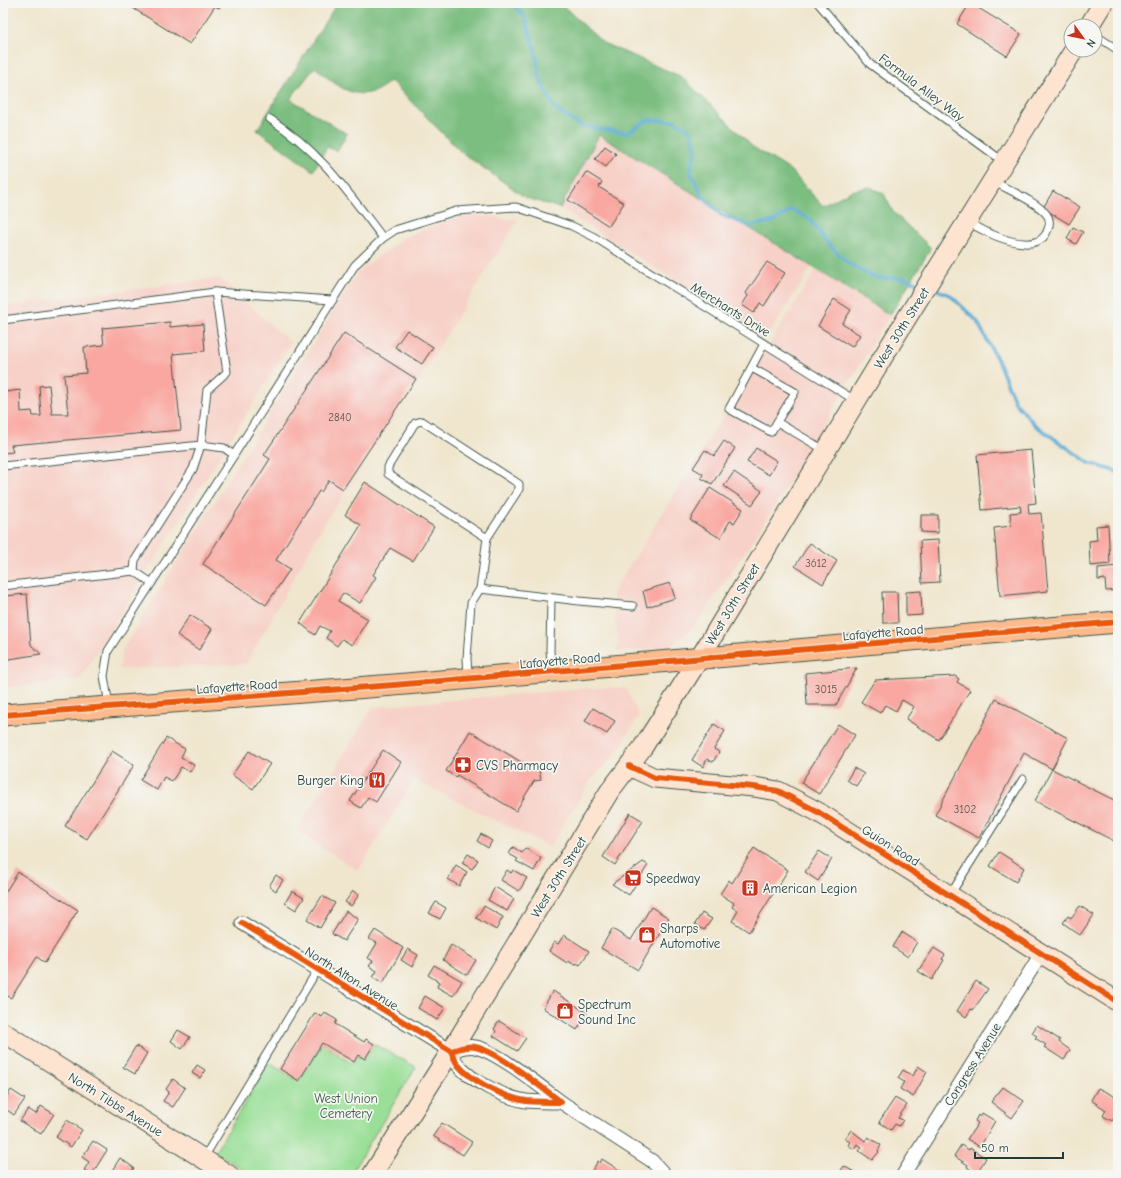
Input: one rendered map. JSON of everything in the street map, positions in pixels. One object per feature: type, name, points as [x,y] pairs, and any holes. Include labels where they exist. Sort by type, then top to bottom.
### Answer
[{"type":"main road","points":[[1094,18],[1103,3]]},
{"type":"main road","name":"West 30th Street","points":[[372,1175],[451,1051],[610,792],[629,766],[699,659],[908,316],[1069,58]]},
{"type":"main road","name":"Lafayette Road","points":[[3,715],[552,672],[1118,622]]},
{"type":"main road","name":"Guion Road","points":[[629,766],[655,778],[754,787],[778,792],[818,812],[1118,1002]]},
{"type":"main road","name":"North Tibbs Avenue","points":[[3,1032],[229,1175]]},
{"type":"street","name":"North Alton Avenue","points":[[242,923],[451,1051],[458,1065],[488,1087],[516,1099],[561,1102]]},
{"type":"street","name":"Congress Avenue","points":[[903,1175],[1041,954]]},
{"type":"street","name":"North Alton Avenue","points":[[451,1051],[469,1046],[485,1050],[517,1070],[561,1102],[652,1161],[665,1175]]},
{"type":"lane","name":"Formula Alley Way","points":[[818,3],[870,64],[1004,162]]},
{"type":"lane","points":[[1103,40],[1118,50]]},
{"type":"lane","points":[[270,119],[301,141],[331,170],[383,238]]},
{"type":"lane","points":[[967,221],[993,236],[1024,243],[1036,242],[1044,237],[1050,222],[1048,215],[1034,204],[993,181]]},
{"type":"lane","name":"Merchants Drive","points":[[109,706],[104,676],[108,651],[355,265],[383,238],[395,230],[456,211],[516,207],[572,226],[594,237],[856,401]]},
{"type":"lane","points":[[3,320],[215,292],[332,300]]},
{"type":"lane","points":[[134,571],[135,560],[193,469],[200,445],[207,390],[227,372],[215,292]]},
{"type":"lane","points":[[752,368],[795,392],[771,432],[729,409],[764,344]]},
{"type":"lane","points":[[468,678],[467,658],[471,602],[480,589],[487,538],[519,489],[519,484],[422,421],[415,423],[388,467],[388,474],[487,538]]},
{"type":"lane","points":[[777,422],[826,451]]},
{"type":"lane","points":[[3,466],[200,445],[224,448],[234,455]]},
{"type":"lane","points":[[3,586],[134,571],[152,583]]},
{"type":"lane","points":[[480,589],[633,606]]},
{"type":"lane","points":[[551,598],[550,651],[552,672]]},
{"type":"lane","points":[[950,896],[1023,779]]},
{"type":"lane","points":[[203,1159],[318,969]]},
{"type":"shaded area","points":[[599,135],[812,267],[766,338],[560,208]]},
{"type":"shaded area","points":[[466,214],[518,220],[412,390],[324,524],[246,664],[119,669],[122,650],[357,273],[406,236]]},
{"type":"shaded area","points":[[817,269],[890,315],[758,533],[693,628],[670,647],[617,652],[618,637],[612,593]]},
{"type":"shaded area","points":[[219,278],[291,343],[80,679],[3,688],[3,306]]},
{"type":"shaded area","points":[[625,687],[639,716],[614,756],[591,780],[550,847],[414,780],[358,871],[297,831],[373,707],[576,689]]},
{"type":"green space","points":[[337,3],[560,3],[603,43],[682,77],[754,148],[790,170],[823,206],[851,191],[870,187],[884,194],[893,212],[931,248],[890,315],[599,135],[560,208],[526,198],[461,152],[391,81],[375,91],[361,94],[346,90],[339,86],[315,67],[290,99],[347,134],[337,151],[327,147],[313,171],[257,130]]},
{"type":"green space","name":"West Union Cemetery","points":[[322,1043],[352,1064],[358,1055],[365,1059],[374,1044],[416,1067],[350,1175],[252,1175],[215,1152],[269,1063],[299,1081]]},
{"type":"building","points":[[129,3],[222,3],[219,8],[215,6],[190,44],[128,5]]},
{"type":"building","points":[[970,3],[1021,34],[1007,56],[957,24]]},
{"type":"building","points":[[605,146],[616,154],[606,167],[595,159]]},
{"type":"building","points":[[586,172],[602,182],[599,187],[624,203],[609,226],[568,200]]},
{"type":"building","points":[[1053,191],[1080,207],[1069,224],[1043,208]]},
{"type":"building","points":[[1073,227],[1083,232],[1076,244],[1067,239]]},
{"type":"building","points":[[767,262],[785,273],[764,306],[760,303],[754,313],[742,305],[748,296],[746,293]]},
{"type":"building","points":[[834,299],[851,310],[842,324],[860,335],[852,347],[818,326]]},
{"type":"building","points":[[170,322],[170,327],[203,324],[205,351],[173,354],[181,430],[11,445],[13,452],[3,453],[3,370],[6,392],[20,390],[21,412],[32,411],[33,416],[41,416],[39,386],[49,385],[52,414],[68,414],[64,375],[86,373],[84,347],[104,345],[102,328]]},
{"type":"building","points":[[407,330],[433,347],[422,364],[395,347]]},
{"type":"building","points":[[344,333],[416,379],[343,489],[329,480],[321,492],[319,491],[276,560],[290,569],[266,605],[203,564],[270,459],[264,455]]},
{"type":"building","points":[[724,441],[735,448],[712,484],[701,478],[703,474],[693,468],[705,450],[714,456]]},
{"type":"building","points":[[756,448],[777,461],[769,475],[747,462]]},
{"type":"building","points":[[1031,450],[1036,503],[1028,504],[1029,514],[1041,513],[1048,591],[1000,596],[994,528],[1011,526],[1010,513],[1021,512],[1020,506],[982,510],[977,455]]},
{"type":"building","points":[[734,472],[762,491],[752,505],[724,486]]},
{"type":"building","points":[[365,482],[434,527],[413,561],[390,548],[373,575],[376,577],[360,603],[343,593],[338,601],[368,619],[352,645],[342,639],[337,646],[326,638],[330,631],[320,626],[315,635],[300,623],[361,525],[345,515]]},
{"type":"building","points":[[710,488],[743,509],[734,523],[730,521],[720,538],[690,520]]},
{"type":"building","points":[[921,515],[938,515],[938,533],[921,532]]},
{"type":"building","points":[[1108,525],[1110,564],[1090,566],[1089,541],[1097,540],[1096,526]]},
{"type":"building","points":[[938,540],[940,582],[922,583],[920,541]]},
{"type":"building","points":[[810,543],[837,561],[823,584],[795,566]]},
{"type":"building","points":[[1118,566],[1118,590],[1106,591],[1105,579],[1098,580],[1098,568]]},
{"type":"building","points":[[670,583],[675,598],[647,607],[643,591]]},
{"type":"building","points":[[921,591],[922,615],[906,616],[906,592]]},
{"type":"building","points":[[882,592],[897,592],[898,623],[883,623]]},
{"type":"building","points":[[27,594],[31,645],[41,654],[3,660],[3,596]]},
{"type":"building","points":[[190,615],[212,629],[199,650],[177,635]]},
{"type":"building","points":[[857,668],[836,705],[807,705],[805,673]]},
{"type":"building","points":[[955,676],[959,679],[957,682],[970,690],[939,740],[906,719],[914,707],[902,700],[896,711],[885,705],[880,713],[861,702],[875,680]]},
{"type":"building","points":[[996,699],[1068,738],[1052,769],[1024,753],[979,838],[935,815]]},
{"type":"building","points":[[593,708],[615,721],[607,734],[585,721]]},
{"type":"building","points":[[714,724],[725,731],[714,749],[719,752],[713,762],[707,759],[703,767],[692,760]]},
{"type":"building","points":[[838,724],[855,735],[819,794],[801,783]]},
{"type":"building","name":"CVS Pharmacy","points":[[470,731],[531,768],[538,766],[541,780],[534,781],[516,811],[457,775],[456,777],[446,771]]},
{"type":"building","points":[[166,738],[185,749],[181,757],[194,765],[190,772],[181,767],[172,781],[164,777],[157,790],[140,780]]},
{"type":"building","name":"Burger King","points":[[383,750],[401,762],[376,802],[368,797],[361,808],[350,801]]},
{"type":"building","points":[[112,751],[134,765],[87,839],[65,826]]},
{"type":"building","points":[[249,751],[270,764],[253,789],[232,775]]},
{"type":"building","points":[[854,768],[864,774],[856,786],[847,780]]},
{"type":"building","points":[[1052,769],[1118,802],[1118,843],[1035,801]]},
{"type":"building","points":[[630,813],[643,821],[615,865],[603,857]]},
{"type":"building","points":[[481,834],[492,841],[488,848],[477,841]]},
{"type":"building","points":[[513,847],[522,853],[525,848],[541,858],[534,871],[516,861],[518,859],[509,854]]},
{"type":"building","name":"American Legion","points":[[754,848],[788,870],[749,932],[732,921],[738,911],[732,907],[734,903],[720,894],[729,880],[732,883]]},
{"type":"building","points":[[819,851],[832,859],[818,881],[805,872]]},
{"type":"building","points":[[999,852],[1024,868],[1016,882],[990,866]]},
{"type":"building","points":[[468,854],[478,860],[472,869],[462,863]]},
{"type":"building","points":[[643,862],[648,865],[629,895],[612,884]]},
{"type":"building","points":[[456,865],[467,872],[459,886],[448,879]]},
{"type":"building","points":[[507,870],[511,873],[513,870],[527,878],[519,891],[501,880]]},
{"type":"building","points":[[18,872],[78,910],[45,963],[37,957],[11,998],[3,993],[3,896]]},
{"type":"building","points":[[276,875],[283,880],[276,891],[269,886]]},
{"type":"building","points":[[495,887],[514,899],[507,911],[488,900]]},
{"type":"building","points":[[292,891],[304,898],[296,910],[285,903]]},
{"type":"building","points":[[353,891],[359,895],[351,906],[345,902]]},
{"type":"building","points":[[322,896],[335,903],[320,928],[307,920]]},
{"type":"building","points":[[436,902],[446,908],[440,919],[429,913]]},
{"type":"building","points":[[484,906],[503,917],[496,930],[476,918]]},
{"type":"building","points":[[1080,906],[1094,915],[1080,935],[1063,923],[1068,916],[1071,918]]},
{"type":"building","name":"Sharps Automotive","points":[[651,907],[669,918],[638,970],[601,948],[612,929],[631,940]]},
{"type":"building","points":[[346,911],[358,919],[344,941],[332,934]]},
{"type":"building","points":[[702,913],[712,919],[704,930],[695,924]]},
{"type":"building","points":[[375,930],[403,948],[383,983],[373,977],[377,971],[369,966],[373,961],[368,958],[377,943],[369,939]]},
{"type":"building","points":[[902,932],[917,942],[908,957],[893,947]]},
{"type":"building","points":[[564,935],[589,951],[580,965],[576,963],[575,965],[568,961],[567,963],[549,951],[554,942],[558,944]]},
{"type":"building","points":[[451,945],[476,960],[467,975],[443,960]]},
{"type":"building","points":[[934,948],[945,955],[942,959],[944,960],[932,980],[918,971]]},
{"type":"building","points":[[408,949],[418,955],[412,967],[401,960]]},
{"type":"building","points":[[434,965],[462,981],[453,996],[437,987],[439,982],[428,975]]},
{"type":"building","points":[[976,981],[988,989],[966,1017],[957,1011]]},
{"type":"building","name":"Spectrum Sound Inc","points":[[553,991],[587,1013],[577,1030],[543,1008]]},
{"type":"building","points":[[425,996],[445,1008],[437,1020],[418,1008]]},
{"type":"building","points":[[315,1013],[322,1017],[325,1013],[337,1020],[335,1024],[364,1042],[366,1039],[374,1044],[365,1059],[358,1055],[354,1062],[322,1043],[299,1081],[280,1069]]},
{"type":"building","points":[[499,1021],[526,1038],[517,1051],[493,1036],[496,1031],[494,1029]]},
{"type":"building","points":[[1037,1025],[1060,1040],[1059,1042],[1070,1050],[1064,1060],[1044,1047],[1046,1045],[1035,1038],[1037,1036],[1032,1033]]},
{"type":"building","points":[[178,1030],[190,1037],[182,1049],[171,1041]]},
{"type":"building","points":[[136,1046],[147,1053],[135,1074],[123,1067]]},
{"type":"building","points":[[197,1065],[205,1070],[200,1078],[192,1073]]},
{"type":"building","points":[[918,1066],[927,1072],[913,1097],[900,1089],[904,1082],[898,1078],[903,1070],[913,1076]]},
{"type":"building","points":[[173,1079],[185,1088],[173,1107],[163,1101],[169,1092],[166,1089]]},
{"type":"building","points":[[1003,1087],[1024,1101],[1012,1118],[991,1102]]},
{"type":"building","points":[[1098,1088],[1118,1098],[1118,1112],[1112,1121],[1103,1116],[1106,1110],[1091,1100]]},
{"type":"building","points":[[11,1090],[25,1099],[14,1115],[3,1107],[3,1103]]},
{"type":"building","points":[[895,1098],[907,1105],[898,1118],[903,1120],[899,1126],[895,1124],[891,1130],[879,1122]]},
{"type":"building","points":[[41,1106],[54,1114],[41,1134],[20,1121],[28,1109],[36,1114]]},
{"type":"building","points":[[982,1113],[995,1121],[980,1147],[967,1139],[978,1123],[975,1121],[978,1115],[980,1117]]},
{"type":"building","points":[[67,1120],[82,1130],[71,1147],[56,1137]]},
{"type":"building","points":[[442,1123],[472,1142],[463,1155],[433,1136]]},
{"type":"building","points":[[851,1130],[865,1141],[868,1137],[881,1145],[878,1151],[879,1152],[872,1160],[859,1151],[862,1147],[857,1144],[854,1149],[848,1145],[850,1142],[845,1139]]},
{"type":"building","points":[[93,1141],[107,1150],[92,1174],[84,1170],[89,1162],[82,1157]]},
{"type":"building","points":[[961,1145],[969,1150],[970,1148],[986,1158],[978,1171],[975,1173],[967,1167],[968,1165],[954,1156]]},
{"type":"building","points":[[120,1158],[134,1168],[129,1175],[115,1175],[111,1172]]},
{"type":"building","points":[[602,1159],[627,1175],[590,1174],[598,1161],[600,1163]]},
{"type":"building","points":[[844,1166],[859,1175],[838,1175]]},
{"type":"waterway","points":[[512,3],[525,17],[535,50],[540,80],[556,110],[581,126],[627,133],[648,120],[675,121],[690,130],[696,149],[690,171],[703,197],[721,215],[750,226],[774,221],[792,210],[810,219],[827,243],[849,264],[876,278],[904,278],[920,284]]},
{"type":"waterway","points":[[932,288],[950,295],[977,321],[997,359],[1015,402],[1035,425],[1089,463],[1118,472]]},
{"type":"cycle path","points":[[3,715],[394,685],[1118,622]]},
{"type":"cycle path","points":[[629,766],[655,778],[754,787],[778,791],[818,812],[1118,1002]]},
{"type":"cycle path","points":[[242,923],[451,1051],[458,1065],[480,1083],[499,1093],[526,1101],[561,1102],[507,1062],[495,1055],[469,1046],[451,1051]]},
{"type":"place","name":"CVS Pharmacy","points":[[463,765]]},
{"type":"place","name":"Burger King","points":[[377,780]]},
{"type":"place","name":"Speedway","points":[[633,878]]},
{"type":"place","name":"American Legion","points":[[750,888]]},
{"type":"place","name":"Sharps Automotive","points":[[647,935]]},
{"type":"place","name":"Spectrum Sound Inc","points":[[565,1011]]}]
